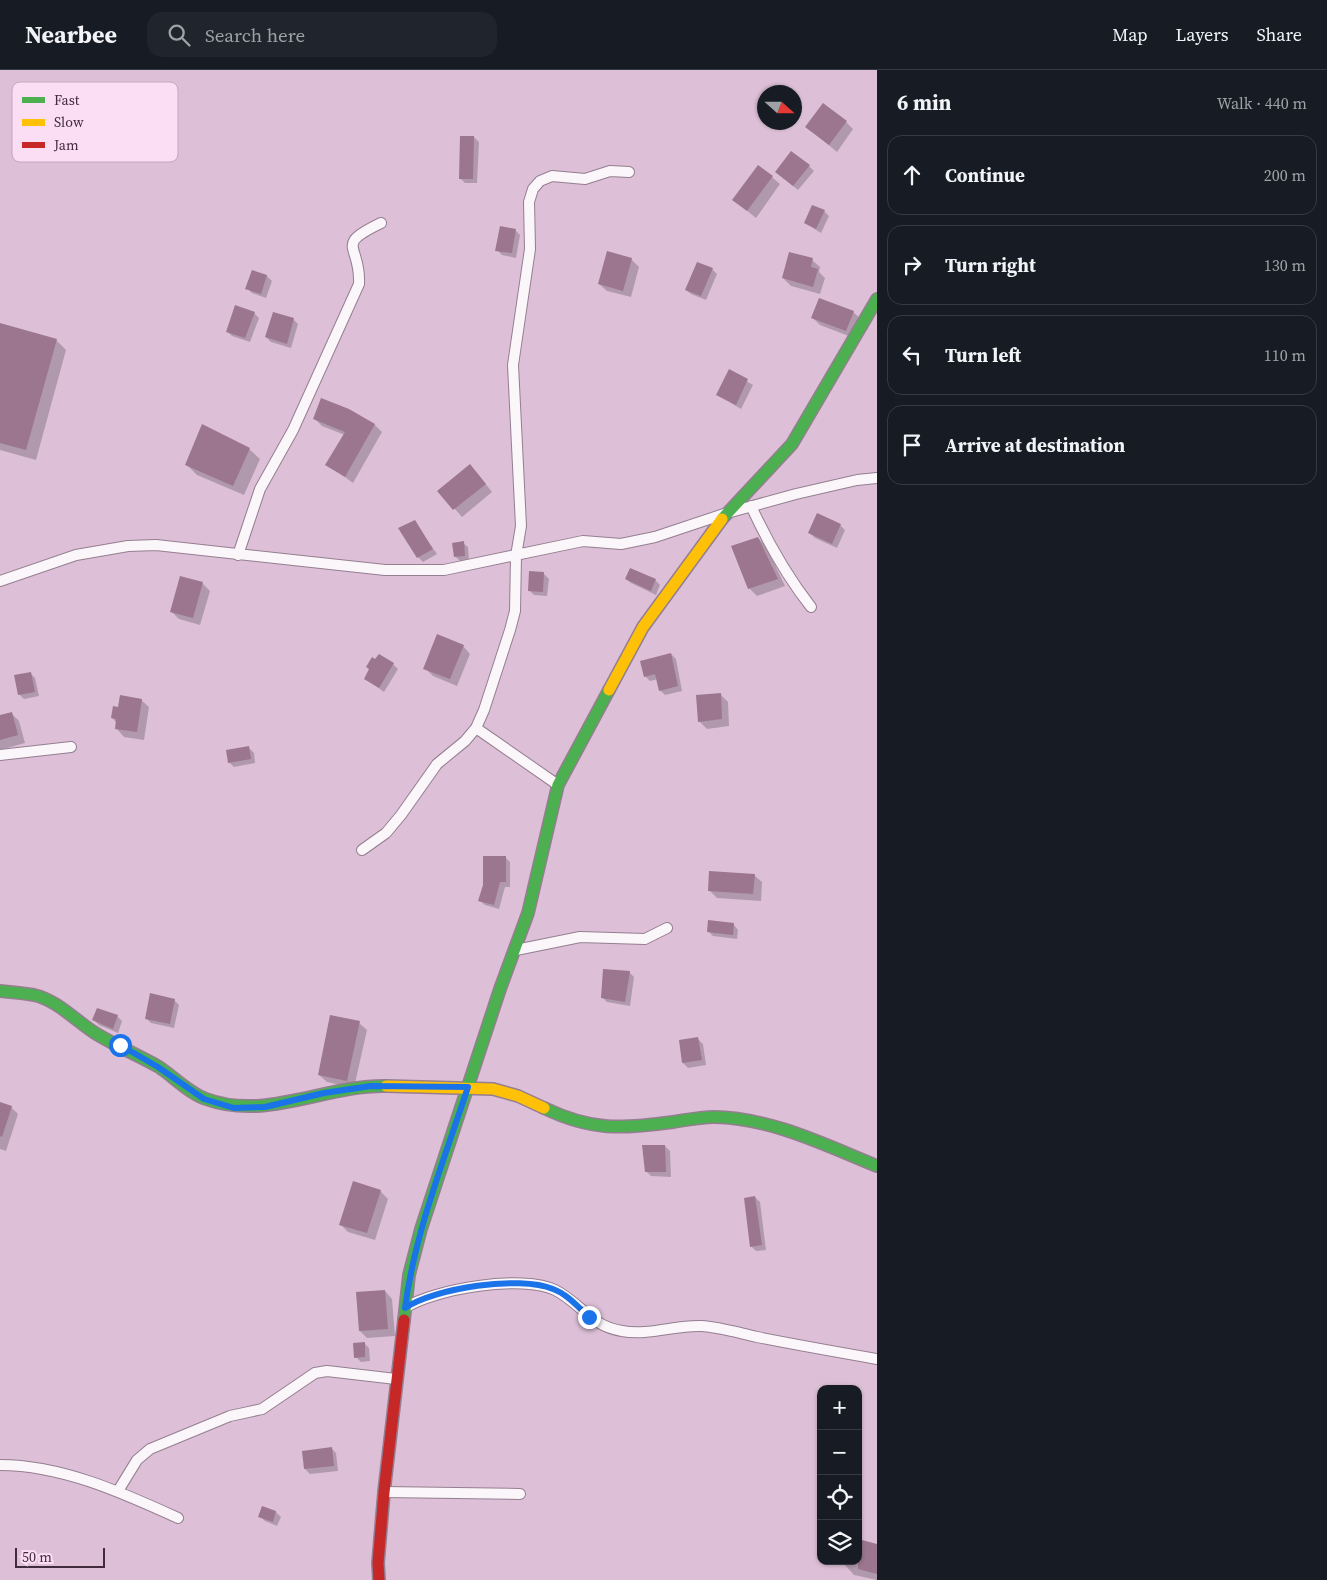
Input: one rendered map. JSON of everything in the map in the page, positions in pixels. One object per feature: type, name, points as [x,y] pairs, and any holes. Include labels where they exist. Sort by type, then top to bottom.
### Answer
[{"type":"street","points":[[362,850],[386,833],[401,815],[436,764],[465,741],[476,728],[484,710],[515,611],[516,556],[521,526],[513,365],[530,249],[529,202],[533,189],[540,181],[552,176],[585,179],[610,171],[629,172]]},
{"type":"street","points":[[238,555],[260,489],[293,430],[359,284],[359,274],[352,247],[353,239],[358,234],[381,223]]},
{"type":"street","points":[[380,1580],[378,1563],[384,1492],[409,1275],[421,1229],[500,988],[516,950],[528,913],[558,785],[643,627],[727,513],[792,444],[877,299]]},
{"type":"street","points":[[0,581],[76,555],[128,546],[156,545],[385,570],[444,570],[583,541],[606,544],[655,537],[752,506],[857,480],[877,478]]},
{"type":"street","points":[[752,506],[768,542],[788,578],[810,607]]},
{"type":"street","points":[[476,728],[558,785]]},
{"type":"street","points":[[0,755],[71,747]]},
{"type":"street","points":[[516,950],[580,937],[645,939],[667,928]]},
{"type":"street","points":[[0,991],[34,995],[48,1000],[95,1033],[158,1067],[204,1099],[234,1108],[265,1107],[324,1093],[371,1086],[492,1089],[518,1096],[562,1117],[597,1127],[626,1128],[713,1117],[748,1120],[786,1130],[877,1166]]},
{"type":"street","points":[[405,1308],[416,1300],[455,1290],[510,1283],[538,1284],[555,1289],[606,1328],[642,1332],[702,1326],[877,1359]]},
{"type":"street","points":[[118,1491],[137,1460],[150,1449],[230,1416],[262,1409],[315,1373],[327,1371],[396,1379]]},
{"type":"street","points":[[0,1465],[32,1466],[118,1491],[178,1518]]},
{"type":"street","points":[[384,1492],[520,1494]]},
{"type":"building","points":[[823,103],[847,121],[829,145],[805,127]]},
{"type":"building","points":[[460,136],[474,136],[473,179],[459,179]]},
{"type":"building","points":[[791,151],[810,165],[793,186],[775,172]]},
{"type":"building","points":[[758,165],[773,176],[747,211],[732,200]]},
{"type":"building","points":[[812,205],[825,210],[816,229],[804,223]]},
{"type":"building","points":[[500,226],[516,229],[512,253],[495,251]]},
{"type":"building","points":[[607,251],[632,258],[623,291],[598,284]]},
{"type":"building","points":[[789,252],[813,258],[811,267],[818,269],[813,287],[782,278]]},
{"type":"building","points":[[697,262],[713,268],[701,296],[685,290]]},
{"type":"building","points":[[252,270],[267,275],[261,294],[245,289]]},
{"type":"building","points":[[819,298],[854,311],[846,331],[811,318]]},
{"type":"building","points":[[235,305],[255,312],[245,338],[226,332]]},
{"type":"building","points":[[273,312],[294,318],[287,344],[265,337]]},
{"type":"building","points":[[0,323],[57,339],[26,450],[0,443]]},
{"type":"building","points":[[729,369],[748,379],[736,405],[716,395]]},
{"type":"building","points":[[321,398],[349,409],[375,424],[345,477],[325,465],[345,432],[313,419]]},
{"type":"building","points":[[202,424],[250,448],[233,486],[185,465]]},
{"type":"building","points":[[470,464],[486,484],[453,510],[437,491]]},
{"type":"building","points":[[817,513],[841,524],[832,544],[808,533]]},
{"type":"building","points":[[415,520],[433,549],[417,558],[398,528]]},
{"type":"building","points":[[758,537],[778,579],[748,589],[731,546]]},
{"type":"building","points":[[464,541],[465,556],[454,557],[452,543]]},
{"type":"building","points":[[630,568],[656,579],[651,591],[625,579]]},
{"type":"building","points":[[529,571],[544,572],[543,592],[528,591]]},
{"type":"building","points":[[180,576],[203,582],[193,618],[170,612]]},
{"type":"building","points":[[437,634],[464,645],[450,679],[423,669]]},
{"type":"building","points":[[671,653],[678,686],[659,691],[655,674],[644,677],[640,661]]},
{"type":"building","points":[[379,654],[394,663],[379,688],[364,679],[369,669],[366,667],[372,657],[375,659]]},
{"type":"building","points":[[31,672],[35,692],[18,695],[14,675]]},
{"type":"building","points":[[721,693],[722,719],[698,722],[696,695]]},
{"type":"building","points":[[120,695],[142,699],[137,732],[115,729],[116,719],[111,718],[113,706],[118,707]]},
{"type":"building","points":[[12,712],[18,735],[0,740],[0,715]]},
{"type":"building","points":[[249,746],[251,759],[228,763],[226,750]]},
{"type":"building","points":[[483,856],[506,856],[506,882],[500,882],[494,905],[478,901],[483,885]]},
{"type":"building","points":[[709,871],[755,874],[753,894],[708,891]]},
{"type":"building","points":[[708,920],[734,923],[733,935],[707,932]]},
{"type":"building","points":[[603,969],[630,971],[625,1002],[601,998]]},
{"type":"building","points":[[150,993],[175,999],[170,1024],[145,1019]]},
{"type":"building","points":[[97,1008],[118,1015],[113,1029],[92,1020]]},
{"type":"building","points":[[330,1015],[360,1021],[347,1081],[318,1075]]},
{"type":"building","points":[[698,1037],[702,1060],[682,1063],[679,1040]]},
{"type":"building","points":[[0,1102],[12,1106],[2,1137],[0,1136]]},
{"type":"building","points":[[642,1145],[665,1145],[666,1172],[645,1172]]},
{"type":"building","points":[[353,1181],[381,1190],[367,1233],[339,1225]]},
{"type":"building","points":[[755,1196],[762,1245],[750,1247],[744,1198]]},
{"type":"building","points":[[385,1290],[388,1329],[359,1331],[356,1292]]},
{"type":"building","points":[[365,1342],[365,1357],[354,1358],[353,1343]]},
{"type":"building","points":[[332,1447],[334,1466],[304,1469],[302,1451]]},
{"type":"building","points":[[262,1506],[276,1511],[273,1522],[258,1517]]},
{"type":"building","points":[[862,1540],[877,1544],[877,1574],[858,1569],[858,1565],[862,1565]]},
{"type":"traffic: fast","points":[[722,519],[792,444],[877,299]]},
{"type":"traffic: fast","points":[[404,1320],[409,1275],[421,1229],[500,989],[528,913],[558,785],[609,690]]},
{"type":"traffic: fast","points":[[0,991],[34,995],[51,1001],[95,1033],[159,1067],[194,1093],[206,1099],[228,1105],[251,1106],[273,1104],[363,1087],[386,1086]]},
{"type":"traffic: fast","points":[[544,1108],[577,1121],[622,1127],[709,1117],[757,1122],[798,1134],[877,1166]]},
{"type":"traffic: slow","points":[[609,690],[643,627],[722,519]]},
{"type":"traffic: slow","points":[[386,1086],[493,1089],[518,1096],[544,1108]]},
{"type":"traffic: jam","points":[[379,1580],[378,1563],[384,1492],[404,1320]]},
{"type":"route","points":[[120,1045],[158,1067],[204,1099],[234,1108],[265,1107],[324,1093],[371,1086],[468,1087],[421,1229],[409,1275],[405,1308],[416,1300],[455,1290],[510,1283],[538,1284],[555,1289],[589,1317]]}]
